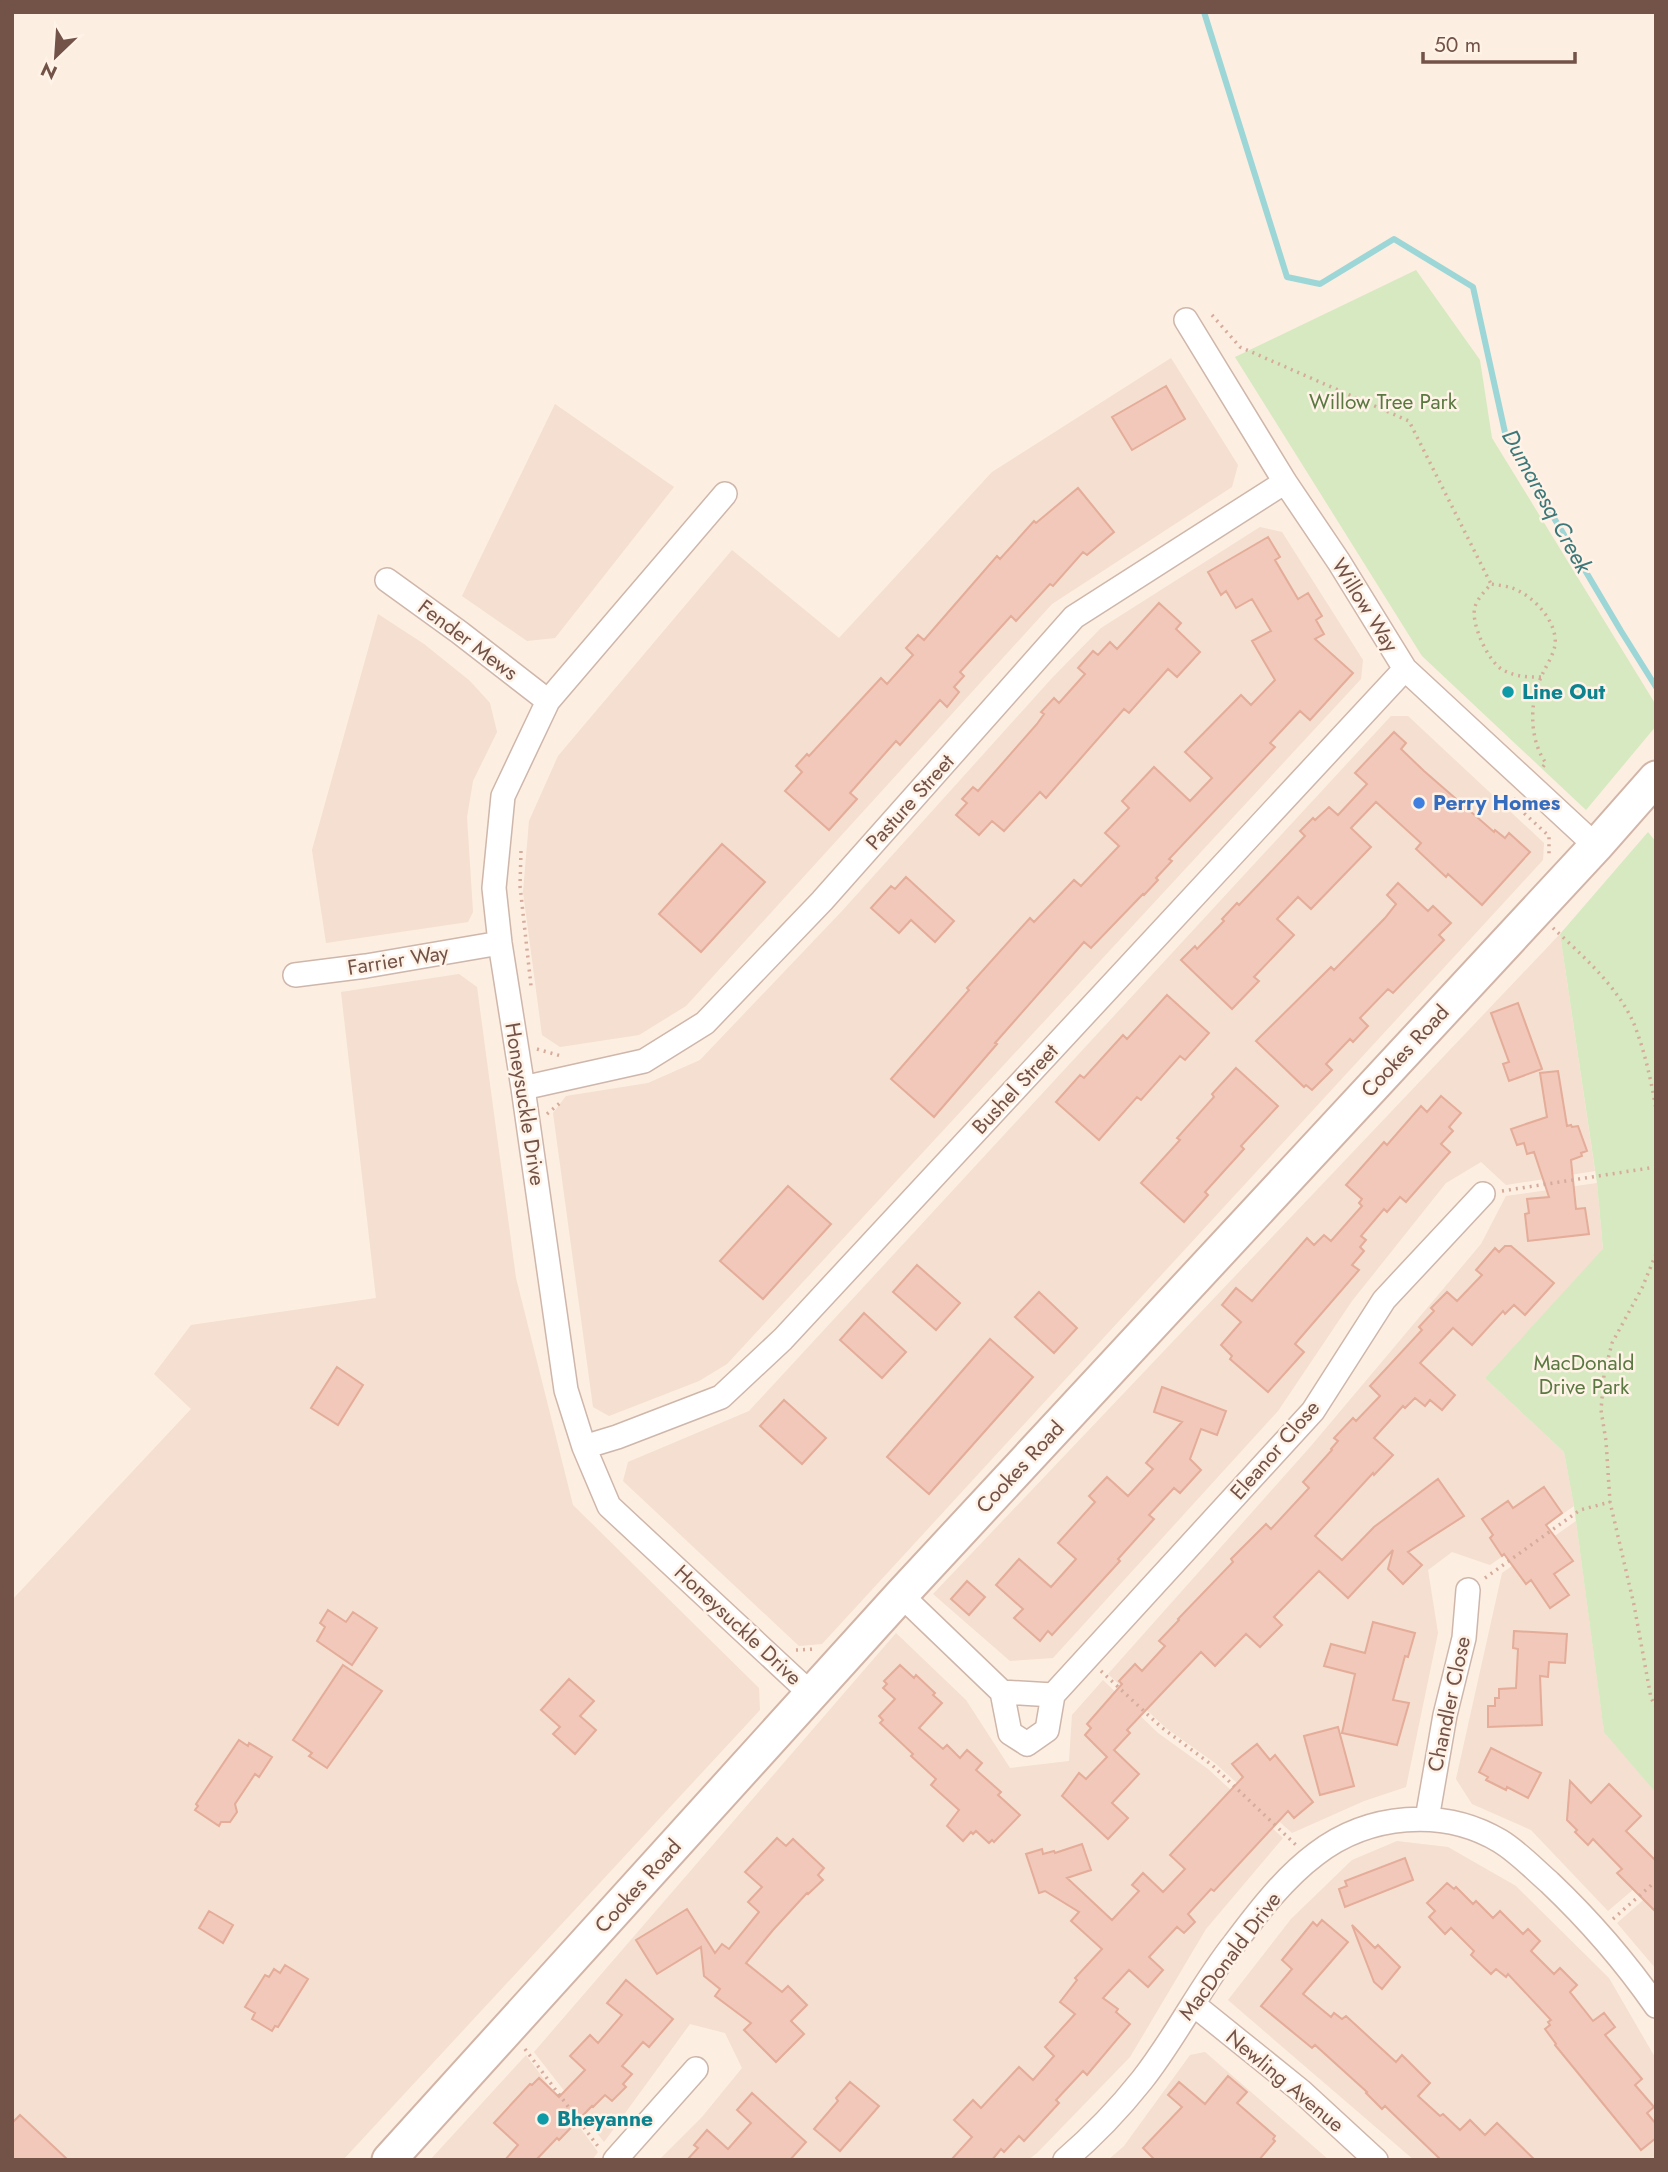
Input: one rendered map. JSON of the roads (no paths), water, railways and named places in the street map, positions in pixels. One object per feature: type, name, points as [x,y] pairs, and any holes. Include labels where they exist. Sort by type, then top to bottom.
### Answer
[{"type":"street","name":"Willow Way","points":[[1186,320],[1285,482],[1339,562],[1405,669],[1596,846]]},
{"type":"street","name":"Pasture Street","points":[[523,1088],[644,1061],[705,1023],[822,901],[1074,617],[1285,482]]},
{"type":"street","name":"Honeysuckle Drive","points":[[725,494],[548,701],[503,796],[494,888],[566,1390],[583,1447],[609,1506],[811,1694]]},
{"type":"street","name":"Fender Mews","points":[[387,580],[548,701]]},
{"type":"street","name":"Bushel Street","points":[[583,1447],[617,1437],[721,1397],[783,1339],[1405,669]]},
{"type":"street","name":"Cookes Road","points":[[388,2160],[901,1595],[1656,778]]},
{"type":"street","name":"Farrier Way","points":[[295,975],[500,943]]},
{"type":"street","name":"Eleanor Close","points":[[1053,1695],[1313,1411],[1384,1300],[1492,1192]]},
{"type":"street","name":"Chandler Close","points":[[1427,1819],[1445,1714],[1477,1583]]},
{"type":"street","points":[[901,1595],[1002,1692],[1010,1733],[1027,1744],[1047,1730],[1053,1695],[1002,1692]]},
{"type":"street","name":"MacDonald Drive","points":[[1065,2160],[1088,2141],[1143,2079],[1232,1946],[1277,1890],[1316,1853],[1354,1832],[1391,1821],[1427,1819],[1467,1826],[1500,1841],[1526,1860],[1584,1916],[1633,1973],[1656,2006]]},
{"type":"street","name":"Newling Avenue","points":[[1192,2004],[1301,2091],[1376,2160]]},
{"type":"street","points":[[610,2157],[696,2068]]},
{"type":"waterway","name":"Dumaresq Creek","points":[[1204,12],[1287,277],[1320,284],[1394,239],[1473,287],[1506,437],[1656,687]]},
{"type":"place","name":"Line Out","points":[[1508,692]]},
{"type":"place","name":"Perry Homes","points":[[1419,803]]},
{"type":"place","name":"Bheyanne","points":[[543,2119]]},
{"type":"park label","name":"Willow Tree Park","points":[[1383,402]]},
{"type":"park label","name":"MacDonald Drive Park","points":[[1584,1375]]}]
